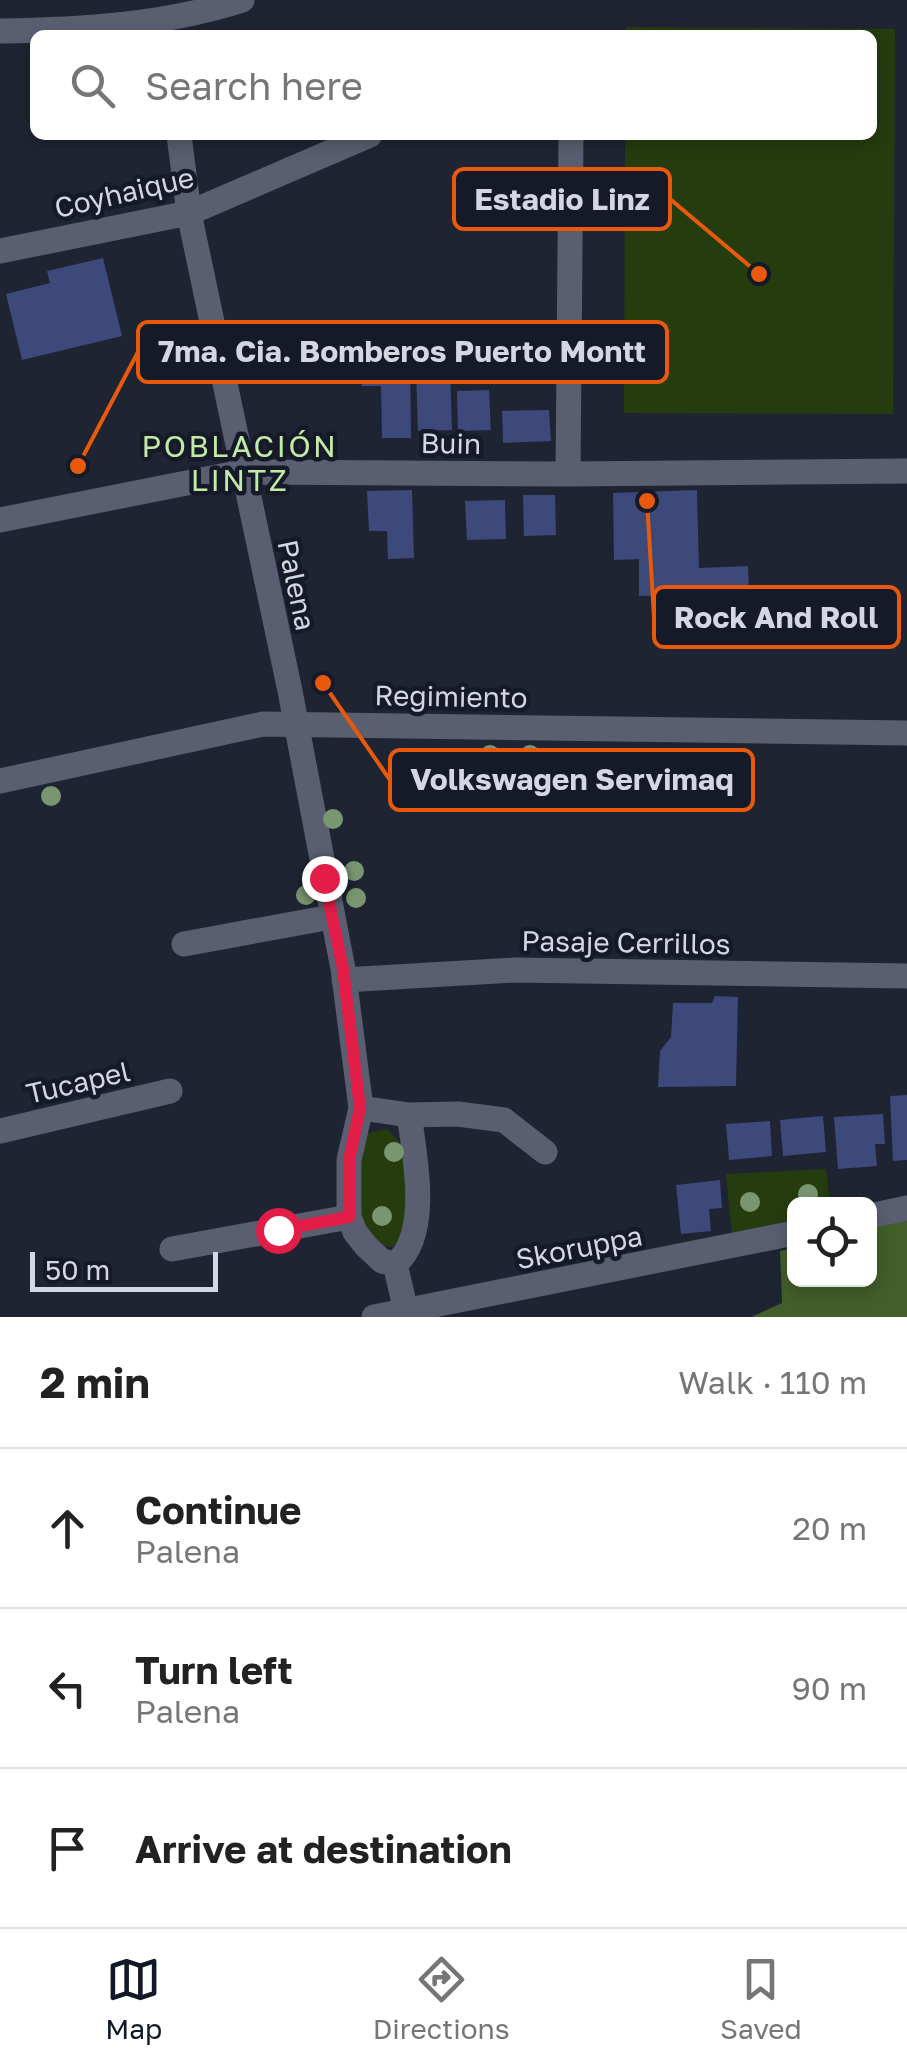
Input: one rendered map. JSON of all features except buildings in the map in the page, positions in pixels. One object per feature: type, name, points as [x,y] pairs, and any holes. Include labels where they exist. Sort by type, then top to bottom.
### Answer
[{"type":"street","points":[[0,31],[166,27],[242,0]]},
{"type":"street","name":"Palena","points":[[181,140],[189,213],[344,980],[360,1108],[349,1160],[349,1217]]},
{"type":"street","name":"Coyhaique","points":[[0,251],[189,213],[358,140]]},
{"type":"street","points":[[568,474],[571,140]]},
{"type":"street","name":"Buin","points":[[0,520],[242,472],[907,471]]},
{"type":"street","name":"Regimiento","points":[[0,782],[254,725],[907,733]]},
{"type":"street","points":[[184,944],[331,917]]},
{"type":"street","name":"Pasaje Cerrillos","points":[[344,980],[516,970],[907,976]]},
{"type":"street","name":"Tucapel","points":[[0,1132],[170,1091]]},
{"type":"street","points":[[360,1108],[504,1120],[545,1152]]},
{"type":"street","points":[[395,1264],[405,1256],[415,1229],[416,1173],[409,1115]]},
{"type":"street","points":[[877,1214],[907,1208]]},
{"type":"street","points":[[172,1249],[349,1217],[366,1246],[382,1260],[395,1264]]},
{"type":"street","name":"Skoruppa","points":[[374,1317],[787,1235]]},
{"type":"street","points":[[395,1264],[406,1311]]},
{"type":"green space","points":[[895,29],[893,414],[624,413],[625,140],[877,140],[877,30],[626,30]]},
{"type":"green space","points":[[387,1129],[404,1147],[407,1230],[394,1246],[386,1247],[363,1228],[356,1195],[364,1134]]},
{"type":"green space","points":[[826,1169],[829,1197],[787,1197],[787,1223],[732,1235],[726,1174]]},
{"type":"green space","points":[[907,1220],[907,1317],[751,1317],[782,1303],[780,1251],[787,1250],[787,1287],[877,1287],[877,1227]]},
{"type":"place","name":"Estadio Linz","points":[[759,274]]},
{"type":"place","name":"7ma. Cia. Bomberos Puerto Montt","points":[[78,466]]},
{"type":"place","name":"Rock And Roll","points":[[647,501]]},
{"type":"place","name":"Volkswagen Servimaq","points":[[323,683]]},
{"type":"district","name":"POBLACIÓN LINTZ","points":[[240,463]]},
{"type":"route","points":[[278,1230],[349,1217],[349,1160],[360,1108],[343,969],[324,878]]}]
